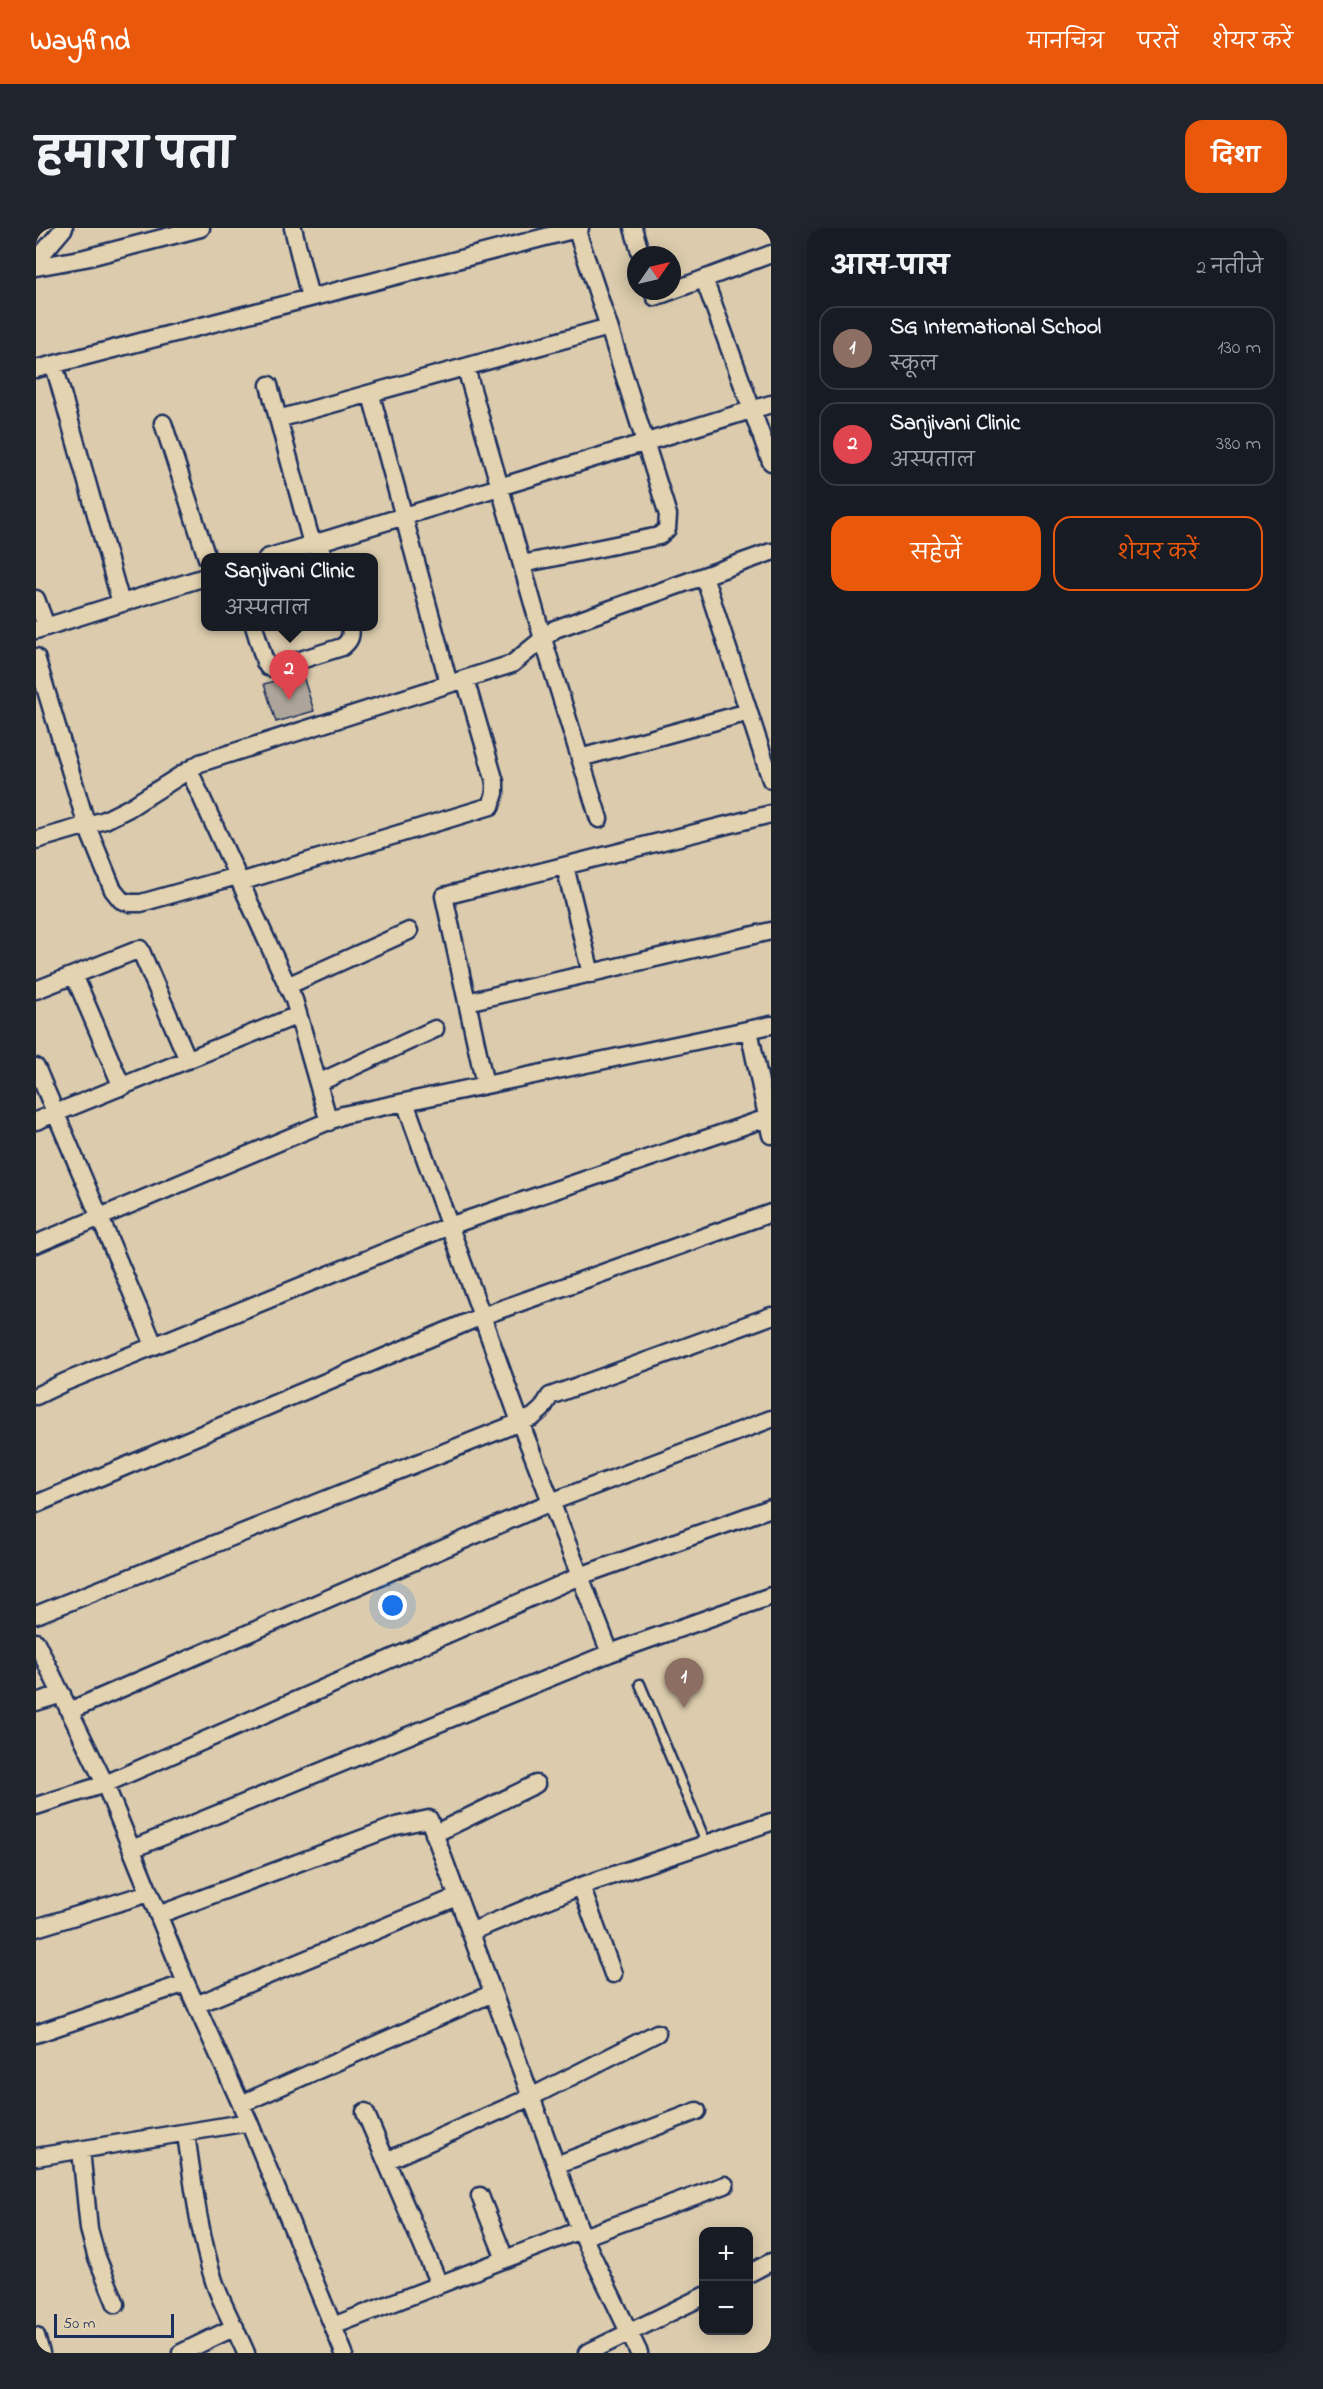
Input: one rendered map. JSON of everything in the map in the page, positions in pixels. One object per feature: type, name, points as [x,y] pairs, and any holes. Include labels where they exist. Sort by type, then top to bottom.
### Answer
[{"type":"street","points":[[36,261],[64,228]]},
{"type":"street","points":[[36,267],[85,258],[201,228]]},
{"type":"street","points":[[294,228],[310,298]]},
{"type":"street","points":[[36,369],[577,228],[668,515],[667,529],[659,536],[522,564]]},
{"type":"street","points":[[633,228],[638,246]]},
{"type":"street","points":[[681,287],[771,254]]},
{"type":"street","points":[[704,279],[771,462]]},
{"type":"street","points":[[278,419],[609,327]]},
{"type":"street","points":[[54,365],[121,603]]},
{"type":"street","points":[[466,368],[543,639],[599,819]]},
{"type":"street","points":[[269,386],[315,543],[321,553]]},
{"type":"street","points":[[36,657],[87,826],[113,890],[121,900],[130,903],[141,903],[239,879],[491,806],[495,793],[495,782],[457,681],[404,515],[371,395]]},
{"type":"street","points":[[283,553],[771,404]]},
{"type":"street","points":[[163,423],[205,553]]},
{"type":"street","points":[[36,840],[105,820],[129,808],[200,763],[512,664],[555,629],[771,552]]},
{"type":"street","points":[[704,576],[771,780]]},
{"type":"street","points":[[36,599],[41,628],[201,578]]},
{"type":"street","points":[[255,631],[265,662],[268,667],[275,668],[342,647],[349,642],[351,631]]},
{"type":"street","points":[[580,758],[749,712]]},
{"type":"street","points":[[189,770],[287,986],[298,1015],[329,1122]]},
{"type":"street","points":[[485,1085],[444,896],[771,814]]},
{"type":"street","points":[[565,866],[591,974]]},
{"type":"street","points":[[287,986],[409,931]]},
{"type":"street","points":[[467,1002],[771,931]]},
{"type":"street","points":[[36,990],[140,949],[188,1060]]},
{"type":"street","points":[[74,975],[122,1086]]},
{"type":"street","points":[[36,1121],[298,1015]]},
{"type":"street","points":[[36,1244],[343,1116],[771,1025]]},
{"type":"street","points":[[318,1083],[435,1029]]},
{"type":"street","points":[[749,1030],[771,1135]]},
{"type":"street","points":[[36,1067],[154,1346]]},
{"type":"street","points":[[405,1102],[520,1422],[610,1653]]},
{"type":"street","points":[[36,1396],[450,1227],[767,1118]]},
{"type":"street","points":[[36,1504],[482,1316],[771,1213]]},
{"type":"street","points":[[36,1615],[533,1417],[542,1409],[549,1396],[771,1316]]},
{"type":"street","points":[[69,1711],[551,1502],[771,1419]]},
{"type":"street","points":[[36,1806],[105,1784],[580,1576],[771,1508]]},
{"type":"street","points":[[132,1849],[610,1653],[771,1596]]},
{"type":"street","points":[[36,1642],[105,1784],[186,1983],[242,2104],[344,2353]]},
{"type":"street","points":[[36,1702],[62,1694]]},
{"type":"street","points":[[434,1834],[536,1784]]},
{"type":"street","points":[[158,1914],[396,1826],[429,1819],[582,2233],[639,2353]]},
{"type":"street","points":[[470,1932],[581,1886],[771,1822]]},
{"type":"street","points":[[581,1886],[613,1974]]},
{"type":"street","points":[[36,1928],[149,1893]]},
{"type":"street","points":[[196,2005],[457,1897]]},
{"type":"street","points":[[36,2034],[186,1983]]},
{"type":"street","points":[[242,2104],[493,1993]]},
{"type":"street","points":[[386,2161],[531,2097],[657,2033]]},
{"type":"street","points":[[556,2165],[697,2110]]},
{"type":"street","points":[[364,2112],[439,2284]]},
{"type":"street","points":[[36,2157],[249,2122]]},
{"type":"street","points":[[186,2134],[197,2214],[205,2248],[215,2283],[246,2353]]},
{"type":"street","points":[[81,2150],[89,2229],[96,2255],[116,2304]]},
{"type":"street","points":[[333,2326],[505,2259],[725,2185]]},
{"type":"street","points":[[480,2196],[505,2259]]},
{"type":"street","points":[[753,2271],[771,2262]]},
{"type":"street","points":[[587,2353],[699,2298]]},
{"type":"street","points":[[181,2353],[235,2327]]},
{"type":"street","points":[[36,2336],[41,2353]]},
{"type":"lane","points":[[640,1684],[707,1845]]},
{"type":"building","points":[[302,673],[314,711],[276,722],[264,684]]},
{"type":"place","name":"Sanjivani Clinic","points":[[289,700]]},
{"type":"place","name":"SG International School","points":[[684,1708]]}]
